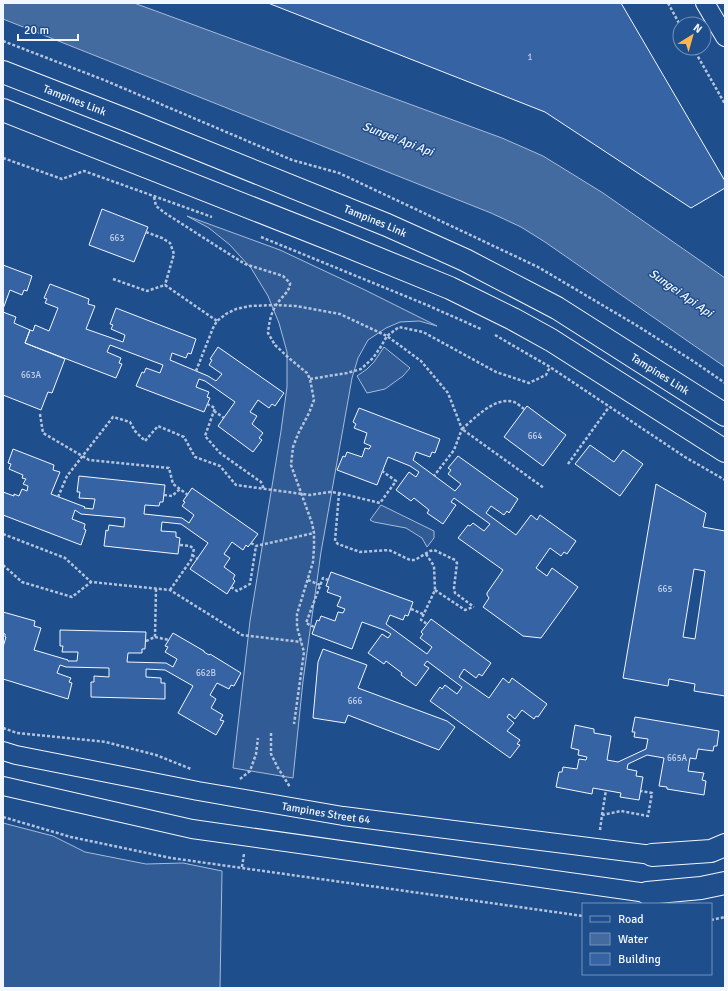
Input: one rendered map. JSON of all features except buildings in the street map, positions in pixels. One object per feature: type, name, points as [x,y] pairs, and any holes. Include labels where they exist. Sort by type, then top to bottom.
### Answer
[{"type":"street","points":[[705,3],[725,37]]},
{"type":"street","name":"Tampines Link","points":[[3,72],[387,225],[465,260],[557,308],[725,415]]},
{"type":"street","points":[[3,110],[450,288],[551,340],[725,451]]},
{"type":"street","points":[[465,260],[504,293],[513,305],[513,320]]},
{"type":"street","name":"Tampines Street 64","points":[[3,751],[16,755],[198,791],[343,816],[652,855]]},
{"type":"street","points":[[3,786],[192,829],[647,894],[701,888],[725,883]]},
{"type":"street","points":[[652,855],[711,851],[725,845]]},
{"type":"path","points":[[668,3],[675,16]]},
{"type":"path","points":[[698,56],[725,104]]},
{"type":"path","points":[[3,158],[62,179],[84,171],[212,217]]},
{"type":"path","points":[[154,196],[156,206],[218,247],[245,264],[283,276],[290,283],[290,288],[276,305],[269,320],[268,333],[275,345],[307,373],[310,379],[314,400],[293,447],[291,465],[312,523],[314,533],[313,562],[297,614],[297,627],[304,652],[294,724]]},
{"type":"path","points":[[146,232],[162,238],[170,243],[174,254],[165,285]]},
{"type":"path","points":[[260,236],[427,304],[485,330]]},
{"type":"path","points":[[112,280],[147,291],[165,285]]},
{"type":"path","points":[[165,285],[217,321]]},
{"type":"path","points":[[196,371],[217,321],[236,309],[250,306],[276,305],[296,306],[340,314],[387,336],[421,361],[448,393],[462,429],[544,488]]},
{"type":"path","points":[[310,379],[347,373],[360,369],[373,358],[387,336],[399,327],[423,332],[496,372],[529,383],[546,375],[550,368]]},
{"type":"path","points":[[492,334],[550,368],[685,457],[725,480]]},
{"type":"path","points":[[434,476],[454,450],[462,429],[487,408],[502,400],[515,402],[524,409]]},
{"type":"path","points":[[207,404],[215,408],[214,411],[224,418]]},
{"type":"path","points":[[568,464],[609,407]]},
{"type":"path","points":[[214,411],[205,436],[220,453],[261,482],[264,489]]},
{"type":"path","points":[[40,414],[43,433],[89,460],[169,468],[173,484],[188,495]]},
{"type":"path","points":[[58,497],[67,476],[113,417],[130,422],[135,431],[145,441],[158,426],[184,437],[195,458],[220,466],[236,485],[310,495],[330,492],[339,493],[380,503],[396,481],[382,471]]},
{"type":"path","points":[[164,495],[172,496],[180,489]]},
{"type":"path","points":[[339,493],[335,541],[338,544],[360,552],[388,550],[410,560],[415,560],[434,550],[455,560],[457,563],[454,588],[455,593],[474,606],[465,610],[435,590]]},
{"type":"path","points":[[251,543],[256,546],[314,533]]},
{"type":"path","points":[[3,534],[66,558],[91,582],[170,590],[242,636],[301,642]]},
{"type":"path","points":[[170,590],[191,560],[194,549],[190,546],[179,545]]},
{"type":"path","points":[[232,587],[237,591],[250,584],[256,546]]},
{"type":"path","points":[[426,554],[434,566],[435,590],[421,620],[427,624]]},
{"type":"path","points":[[192,555],[198,558]]},
{"type":"path","points":[[3,565],[22,582],[72,597],[91,582]]},
{"type":"path","points":[[314,627],[306,623],[323,578],[328,580]]},
{"type":"path","points":[[308,580],[320,585]]},
{"type":"path","points":[[155,637],[156,588]]},
{"type":"path","points":[[411,609],[423,614]]},
{"type":"path","points":[[146,641],[155,637],[169,640]]},
{"type":"path","points":[[3,728],[17,733],[106,742],[156,756],[191,769]]},
{"type":"path","points":[[271,733],[271,754],[278,768],[291,787],[283,786]]},
{"type":"path","points":[[246,781],[238,780],[250,771],[256,754],[258,738]]},
{"type":"path","points":[[606,790],[599,831],[606,832]]},
{"type":"path","points":[[602,815],[621,811],[648,816],[652,793],[641,791]]},
{"type":"path","points":[[3,817],[71,837],[171,858],[582,916]]},
{"type":"path","points":[[712,920],[725,917]]},
{"type":"shaded area","points":[[187,216],[280,250],[437,326],[419,321],[400,322],[386,328],[368,340],[358,358],[352,378],[321,552],[303,681],[293,778],[233,768],[250,621],[287,387],[287,352],[279,323],[268,296],[251,268],[230,245],[209,228]]},
{"type":"shaded area","points":[[384,347],[410,368],[403,376],[385,389],[367,393],[357,376],[374,362]]},
{"type":"shaded area","points":[[381,505],[434,531],[434,538],[427,547],[422,538],[406,528],[370,520]]},
{"type":"shaded area","points":[[3,823],[53,836],[85,852],[146,864],[183,863],[222,871],[220,988],[3,988]]},
{"type":"water","name":"Sungei Api Api","points":[[3,3],[134,3],[502,138],[543,156],[603,193],[725,278],[725,367],[545,242],[521,227],[491,213],[3,19]]}]
